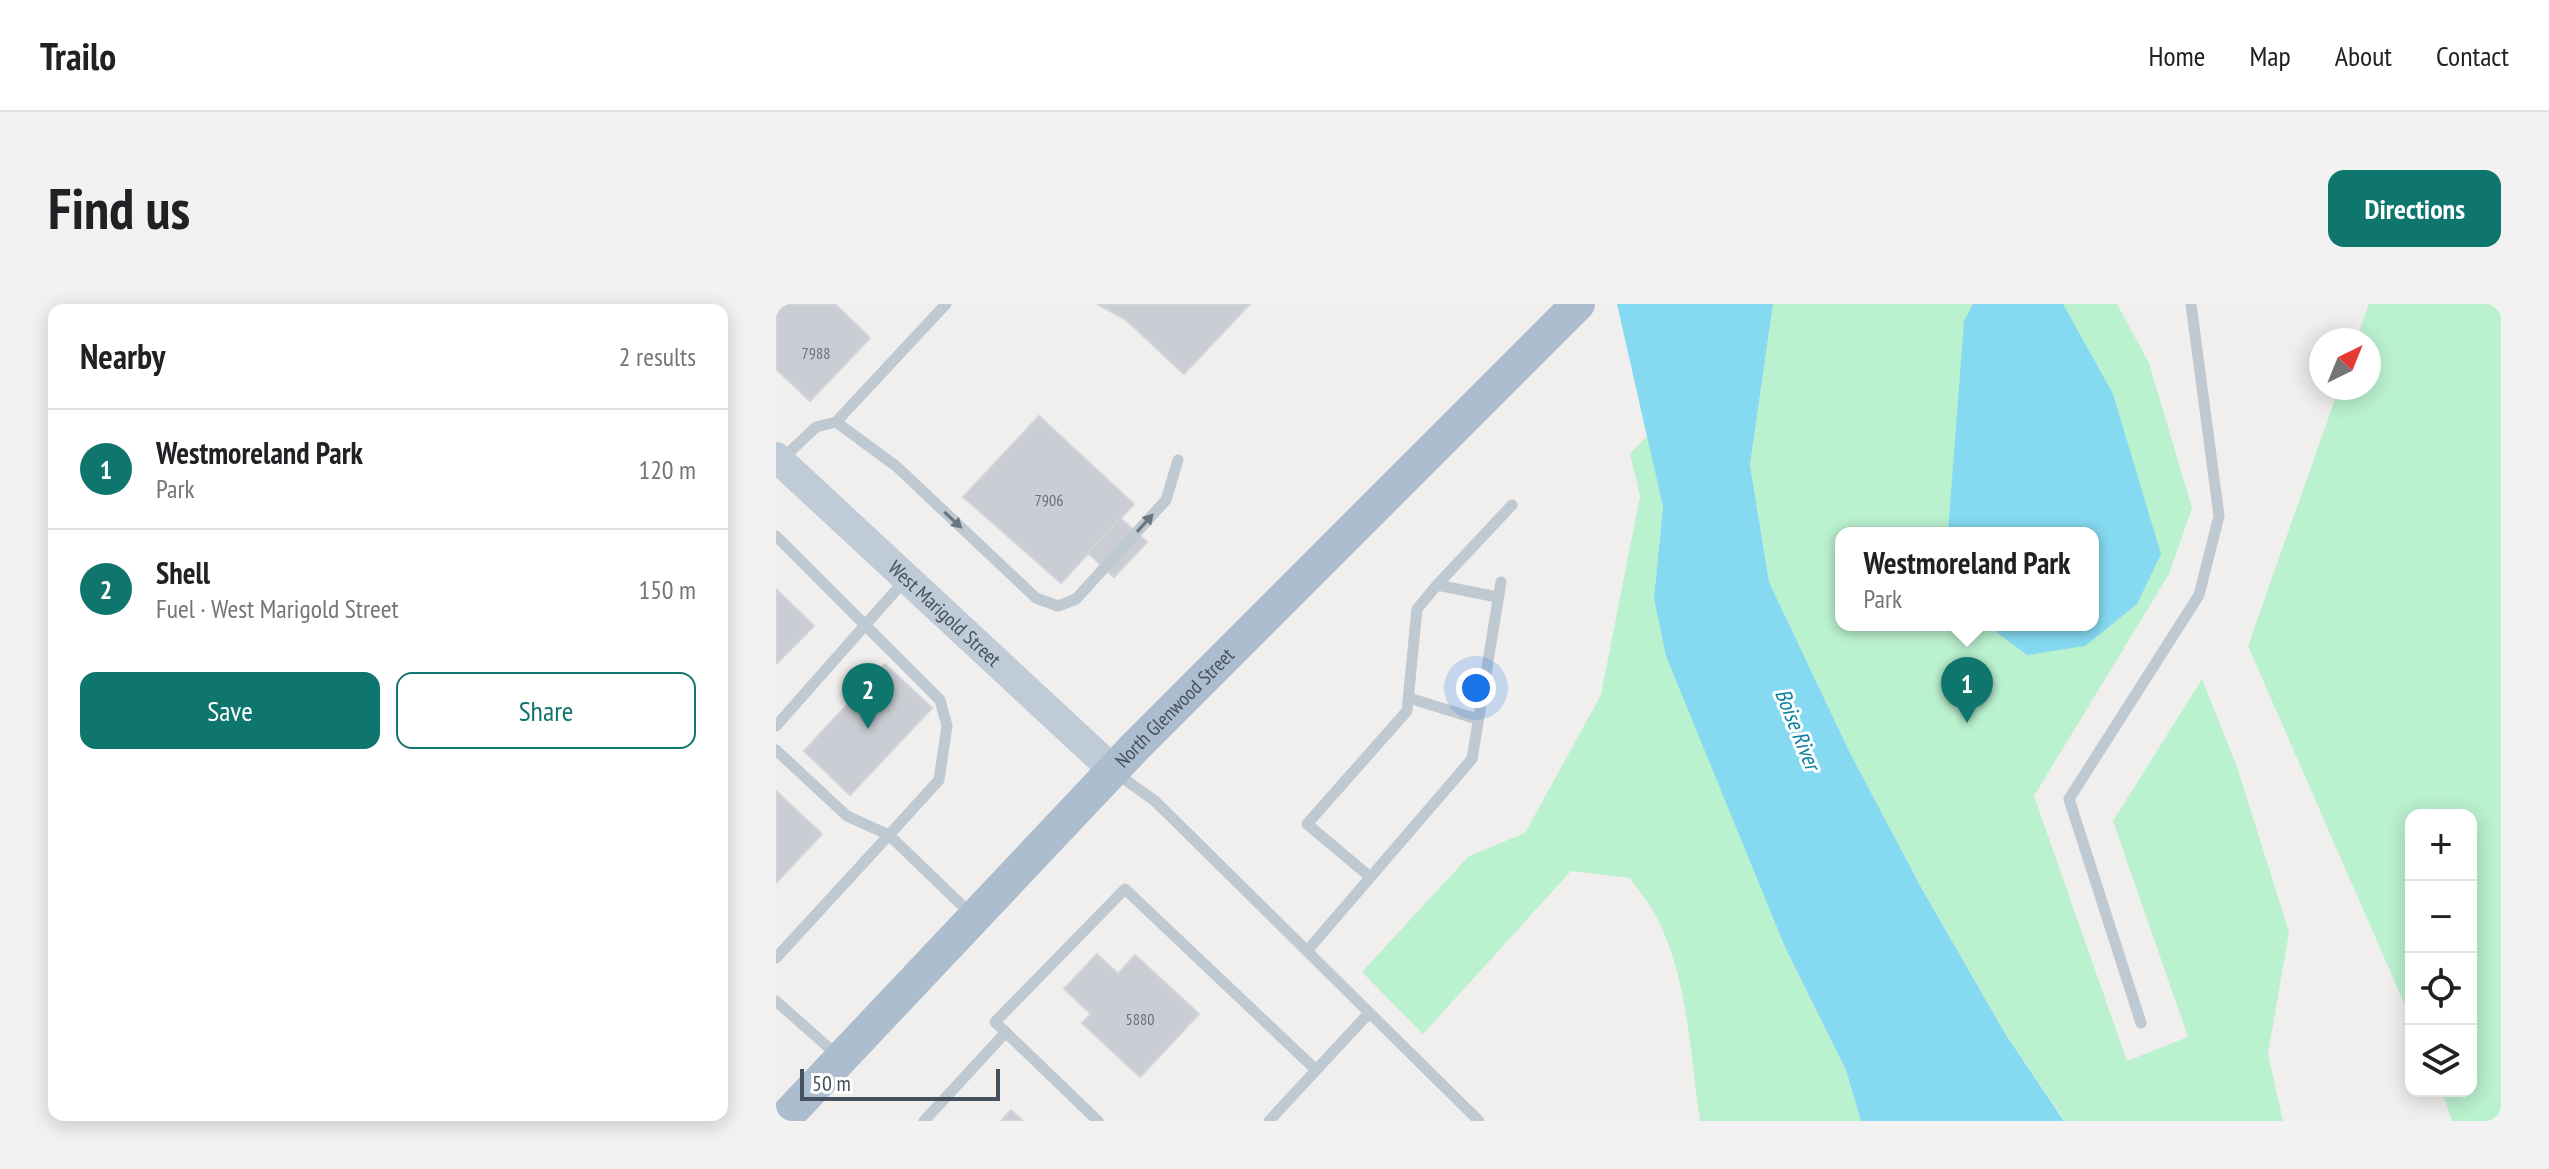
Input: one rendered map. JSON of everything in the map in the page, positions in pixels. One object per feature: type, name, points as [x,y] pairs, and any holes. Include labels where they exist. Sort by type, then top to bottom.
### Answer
[{"type":"main road","name":"North Glenwood Street","points":[[782,1121],[1113,770],[1578,304]]},
{"type":"street","name":"West Marigold Street","points":[[778,459],[1113,770]]},
{"type":"lane","points":[[778,459],[816,427],[836,422],[946,304]]},
{"type":"lane","points":[[2141,1023],[2069,799],[2199,595],[2219,516],[2191,304]]},
{"type":"lane","points":[[836,422],[896,466],[1036,598],[1058,606],[1076,599],[1166,500],[1178,460]]},
{"type":"lane","points":[[1369,876],[1307,824],[1407,711],[1417,609],[1512,505]]},
{"type":"lane","points":[[776,536],[940,700],[947,726],[939,780],[776,958]]},
{"type":"lane","points":[[776,726],[907,578]]},
{"type":"lane","points":[[1307,951],[1472,759],[1501,582]]},
{"type":"lane","points":[[1437,585],[1497,597]]},
{"type":"lane","points":[[1409,698],[1477,719]]},
{"type":"lane","points":[[776,750],[847,816],[889,835],[974,917]]},
{"type":"lane","points":[[1113,770],[1155,801],[1479,1121]]},
{"type":"lane","points":[[1098,1121],[995,1022],[1125,889],[1314,1068]]},
{"type":"lane","points":[[776,1001],[841,1058]]},
{"type":"lane","points":[[1269,1121],[1314,1068],[1369,1013]]},
{"type":"lane","points":[[924,1121],[1006,1032]]},
{"type":"green space","points":[[1773,304],[2117,304],[2149,363],[2192,508],[2169,574],[2034,796],[2127,1061],[2188,1037],[2113,821],[2202,679],[2237,767],[2289,932],[2268,1054],[2283,1121],[2065,1121],[2006,1035],[1923,891],[1849,751],[1769,582],[1750,465]]},
{"type":"green space","points":[[2369,304],[2501,304],[2501,1121],[2452,1121],[2444,1097],[2477,1097],[2477,809],[2405,809],[2405,1005],[2248,646],[2335,400],[2381,400],[2381,328],[2360,328]]},
{"type":"green space","points":[[1647,436],[1663,507],[1654,598],[1785,947],[1846,1070],[1861,1121],[1700,1121],[1686,1015],[1675,963],[1655,914],[1630,878],[1571,871],[1423,1034],[1362,972],[1469,856],[1525,833],[1601,695],[1640,496],[1630,454]]},
{"type":"water","name":"Boise River","points":[[1617,304],[1773,304],[1750,465],[1769,582],[1849,751],[1923,891],[2006,1035],[2064,1121],[1861,1121],[1846,1070],[1785,947],[1666,656],[1654,598],[1663,507]]},
{"type":"water","points":[[1973,304],[2063,304],[2113,394],[2161,554],[2137,604],[2085,646],[2027,655],[1995,631],[2099,631],[2099,527],[1948,527],[1964,321]]},
{"type":"building","points":[[776,304],[835,304],[870,338],[810,401],[776,369]]},
{"type":"building","points":[[1097,304],[1250,304],[1184,374],[1125,319]]},
{"type":"building","points":[[1039,416],[1134,504],[1061,583],[963,497]]},
{"type":"building","points":[[1120,518],[1147,542],[1114,577],[1088,553]]},
{"type":"building","points":[[776,589],[814,626],[776,664]]},
{"type":"building","points":[[885,664],[932,708],[850,795],[804,751]]},
{"type":"building","points":[[776,791],[822,834],[776,883]]},
{"type":"building","points":[[1097,954],[1118,974],[1135,955],[1199,1014],[1140,1077],[1082,1023],[1091,1014],[1064,989]]},
{"type":"building","points":[[1011,1110],[1023,1121],[1001,1121]]},
{"type":"place","name":"Westmoreland Park","points":[[1967,723]]},
{"type":"place","name":"Shell","points":[[868,729]]}]
